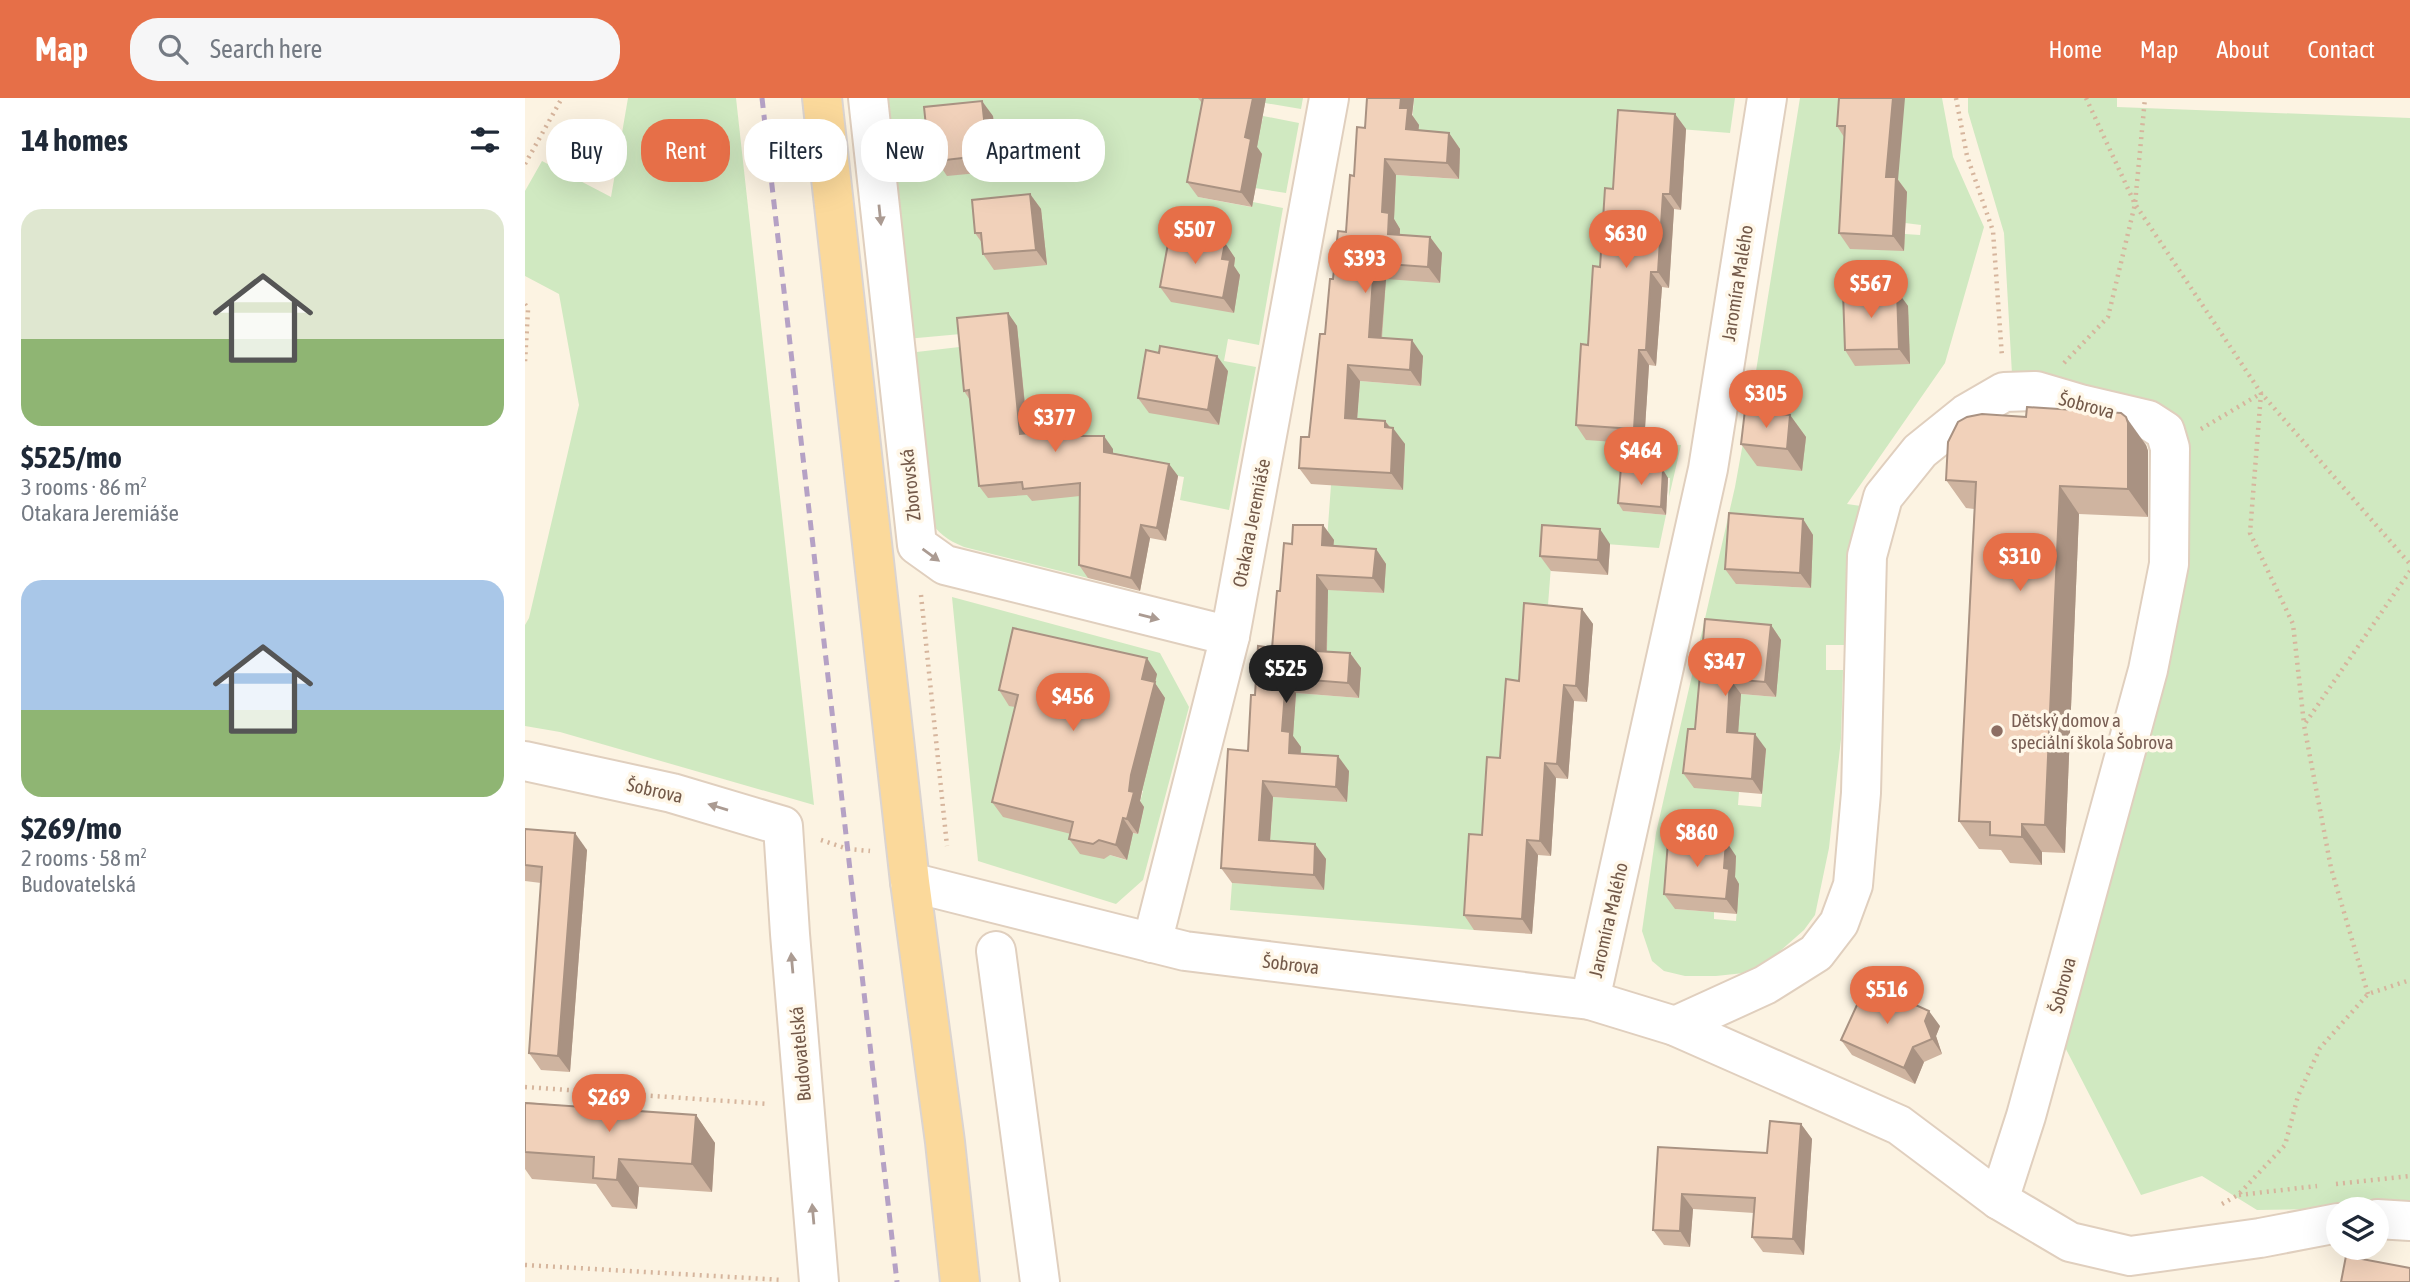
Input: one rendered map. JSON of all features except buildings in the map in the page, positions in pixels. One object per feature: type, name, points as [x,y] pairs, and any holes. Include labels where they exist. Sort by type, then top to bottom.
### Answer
[{"type":"main road","points":[[822,98],[910,881],[945,1142],[960,1282]]},
{"type":"street","name":"Zborovská","points":[[868,98],[917,545],[944,565],[1230,636]]},
{"type":"street","name":"Otakara Jeremiáše","points":[[1152,943],[1230,636],[1329,98]]},
{"type":"street","name":"Jaromíra Malého","points":[[1590,1000],[1708,469],[1767,98]]},
{"type":"street","name":"Šobrova","points":[[1999,1200],[2027,1116],[2148,670],[2169,564],[2170,448],[2165,432],[2148,420],[2020,392]]},
{"type":"street","points":[[1675,1026],[1775,979],[1816,953],[1839,923],[1853,885],[1861,793],[1867,556],[1883,497],[1920,451],[1966,414],[2020,392]]},
{"type":"street","name":"Šobrova","points":[[525,761],[672,793],[783,826]]},
{"type":"street","name":"Budovatelská","points":[[783,826],[819,1282]]},
{"type":"street","name":"Šobrova","points":[[910,881],[1185,951],[1590,1000],[1675,1026],[1899,1125],[1999,1200],[2070,1242],[2130,1256],[2260,1238],[2326,1225]]},
{"type":"street","points":[[996,951],[1040,1282]]},
{"type":"street","points":[[2389,1220],[2410,1221]]},
{"type":"path","points":[[525,163],[562,98]]},
{"type":"path","points":[[1956,98],[1967,156],[1993,231],[2020,392]]},
{"type":"path","points":[[2086,98],[2135,204],[2261,393],[2410,564]]},
{"type":"path","points":[[2020,392],[2108,317],[2135,204],[2145,98]]},
{"type":"path","points":[[525,304],[528,310],[525,362]]},
{"type":"path","points":[[2170,448],[2261,393]]},
{"type":"path","points":[[2261,393],[2250,533],[2293,624],[2304,725],[2331,868],[2368,994]]},
{"type":"path","points":[[917,545],[947,846]]},
{"type":"path","points":[[2304,725],[2410,571]]},
{"type":"path","points":[[783,826],[848,849],[878,852]]},
{"type":"path","points":[[2216,1208],[2238,1195],[2285,1145],[2298,1096],[2320,1048],[2368,994],[2410,980]]},
{"type":"path","points":[[525,1087],[804,1107]]},
{"type":"path","points":[[525,1265],[795,1281]]},
{"type":"path","points":[[642,1272],[642,1282]]},
{"type":"green space","points":[[628,98],[736,98],[814,805],[560,732],[525,726],[525,625],[529,618],[579,405],[559,294],[525,276],[525,191],[542,161],[546,163],[546,182],[582,182],[611,197],[614,182],[627,182],[627,119],[624,119]]},
{"type":"green space","points":[[880,98],[1211,98],[1262,122],[1263,116],[1299,123],[1286,193],[1255,188],[1198,197],[1251,207],[1253,202],[1283,208],[1259,345],[1228,339],[1224,361],[1256,367],[1229,510],[1180,500],[1184,477],[1131,468],[1088,578],[964,547],[935,528],[928,518],[908,353],[968,346],[961,334],[906,339],[889,182],[948,182],[948,119],[882,119]]},
{"type":"green space","points":[[1266,98],[1303,98],[1301,109],[1265,103]]},
{"type":"green space","points":[[1414,98],[1735,98],[1730,133],[1629,125],[1644,444],[1681,445],[1669,497],[1670,478],[1627,475],[1624,511],[1666,515],[1659,548],[1553,540],[1547,618],[1474,930],[1230,910],[1232,883],[1324,889],[1269,855],[1273,797],[1347,801],[1300,769],[1292,746],[1296,693],[1359,698],[1326,666],[1322,589],[1384,593],[1332,560],[1327,540],[1331,485],[1403,489],[1405,444],[1356,434],[1360,381],[1421,386],[1380,353],[1378,279],[1399,250],[1393,228],[1396,175],[1458,179],[1460,150],[1417,146],[1412,124]]},
{"type":"green space","points":[[1800,98],[1942,98],[1953,157],[1984,227],[1945,363],[1847,504],[1861,506],[1844,645],[1826,645],[1826,670],[1843,670],[1841,739],[1829,848],[1815,915],[1804,930],[1760,966],[1744,973],[1685,976],[1664,971],[1652,961],[1642,931],[1656,833],[1735,487]],"holes":[[[1906,192],[1905,223],[1921,225],[1920,235],[1905,234],[1903,251]],[[1811,561],[1811,588],[1736,584]],[[1716,635],[1776,697],[1741,694],[1740,700]],[[1766,749],[1761,807],[1738,805],[1739,792]],[[1739,884],[1736,921],[1714,919],[1714,912],[1675,909]]]},
{"type":"green space","points":[[1968,98],[2117,98],[2117,107],[2410,118],[2410,1208],[2389,1208],[2389,1197],[2326,1197],[2326,1209],[2257,1210],[2202,1176],[2141,1195],[2052,1022],[2148,670],[2170,448],[2012,374],[2004,233],[1968,112]]},
{"type":"green space","points":[[952,597],[1160,653],[1189,707],[1143,880],[1116,904],[978,861]],"holes":[[[1098,780],[1143,791],[1139,806],[1144,807],[1138,834],[1133,833],[1126,860],[1110,855]]]},
{"type":"railway","points":[[762,98],[897,1282]]},
{"type":"place","name":"Dětský domov a speciální škola Šobrova","points":[[1997,731]]}]
